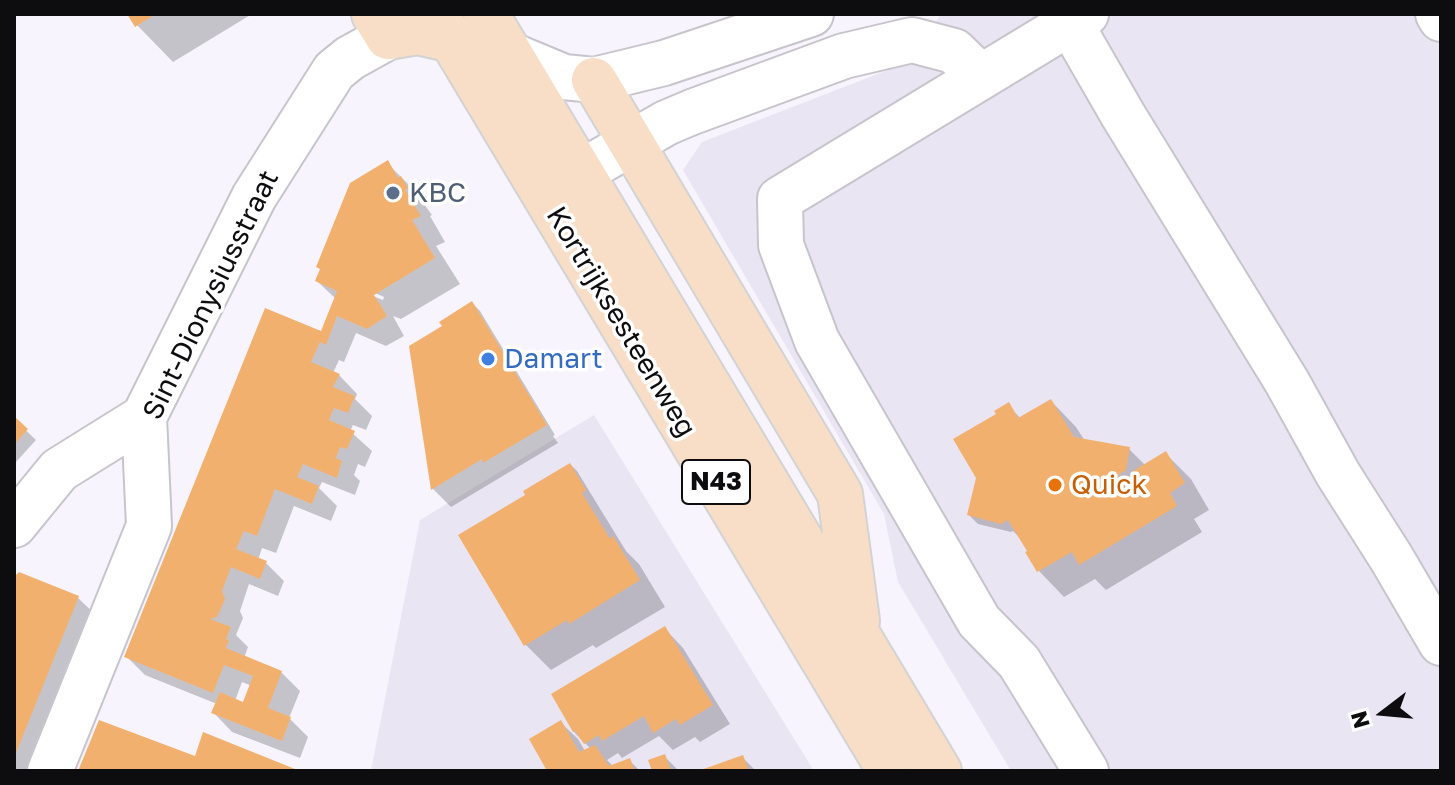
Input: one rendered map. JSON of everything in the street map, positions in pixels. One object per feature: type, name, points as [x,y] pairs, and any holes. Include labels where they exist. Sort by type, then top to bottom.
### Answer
[{"type":"main road","name":"Kortrijksesteenweg","points":[[486,14],[939,771]]},
{"type":"main road","points":[[381,26],[418,32],[443,26],[511,55]]},
{"type":"main road","name":"Kortrijksesteenweg","points":[[443,26],[890,771]]},
{"type":"main road","name":"N43","points":[[594,80],[840,494],[859,639]]},
{"type":"street","points":[[511,55],[564,77],[594,80],[664,63],[811,14]]},
{"type":"street","points":[[1086,771],[1019,662],[979,621],[817,341],[781,245],[780,199],[1078,18],[1123,115],[1287,382],[1338,474],[1441,643]]},
{"type":"street","name":"Sint-Dionysiusstraat","points":[[50,771],[149,526],[144,417],[254,197],[334,71],[381,26]]},
{"type":"street","points":[[544,193],[631,142],[692,112],[831,61],[912,40],[954,51],[980,76]]},
{"type":"street","points":[[14,525],[59,470],[144,417]]},
{"type":"shaded area","points":[[941,14],[1441,14],[1441,771],[1011,771],[898,582],[884,514],[683,170],[702,142],[911,61]]},
{"type":"shaded area","points":[[594,415],[814,771],[371,770],[420,520]]},
{"type":"building","points":[[127,14],[156,14],[135,27]]},
{"type":"building","points":[[388,160],[408,188],[405,190],[421,216],[412,220],[435,258],[374,295],[387,316],[367,329],[337,316],[326,345],[320,342],[311,362],[340,374],[333,387],[355,396],[348,413],[334,408],[329,420],[355,431],[347,449],[340,447],[336,458],[342,461],[337,478],[303,464],[297,477],[319,486],[312,504],[275,489],[257,536],[244,531],[236,549],[267,561],[260,579],[231,567],[222,591],[225,599],[217,617],[210,619],[231,627],[226,648],[282,671],[268,708],[291,717],[282,741],[211,713],[220,692],[243,702],[253,676],[224,665],[213,693],[124,657],[265,308],[321,331],[337,291],[315,281],[320,269],[316,267],[350,183]]},
{"type":"building","points":[[472,301],[547,425],[431,490],[409,346],[442,326],[439,322]]},
{"type":"building","name":"Quick","points":[[1051,399],[1074,437],[1130,447],[1126,470],[1118,475],[1130,495],[1143,487],[1133,471],[1166,451],[1185,483],[1170,493],[1177,506],[1079,565],[1072,552],[1037,572],[1008,520],[1001,524],[967,515],[976,478],[953,439],[996,414],[994,411],[1009,402],[1018,418]]},
{"type":"building","points":[[14,416],[28,429],[14,445]]},
{"type":"building","points":[[570,463],[586,490],[582,493],[640,580],[569,624],[567,620],[524,646],[458,535],[525,495],[523,491]]},
{"type":"building","points":[[19,572],[79,596],[14,758],[14,577]]},
{"type":"building","points":[[665,626],[713,705],[680,725],[676,719],[653,733],[644,716],[602,741],[599,735],[584,744],[573,732],[551,694]]},
{"type":"building","points":[[99,720],[195,756],[203,732],[300,771],[78,771]]},
{"type":"building","points":[[561,720],[579,752],[595,745],[609,766],[630,758],[635,771],[547,771],[529,739]]},
{"type":"building","points":[[665,754],[671,771],[652,771],[648,760]]},
{"type":"building","points":[[743,755],[749,771],[698,771]]},
{"type":"place","name":"KBC","points":[[393,193]]},
{"type":"place","name":"Damart","points":[[488,359]]},
{"type":"place","name":"Quick","points":[[1055,485]]}]
